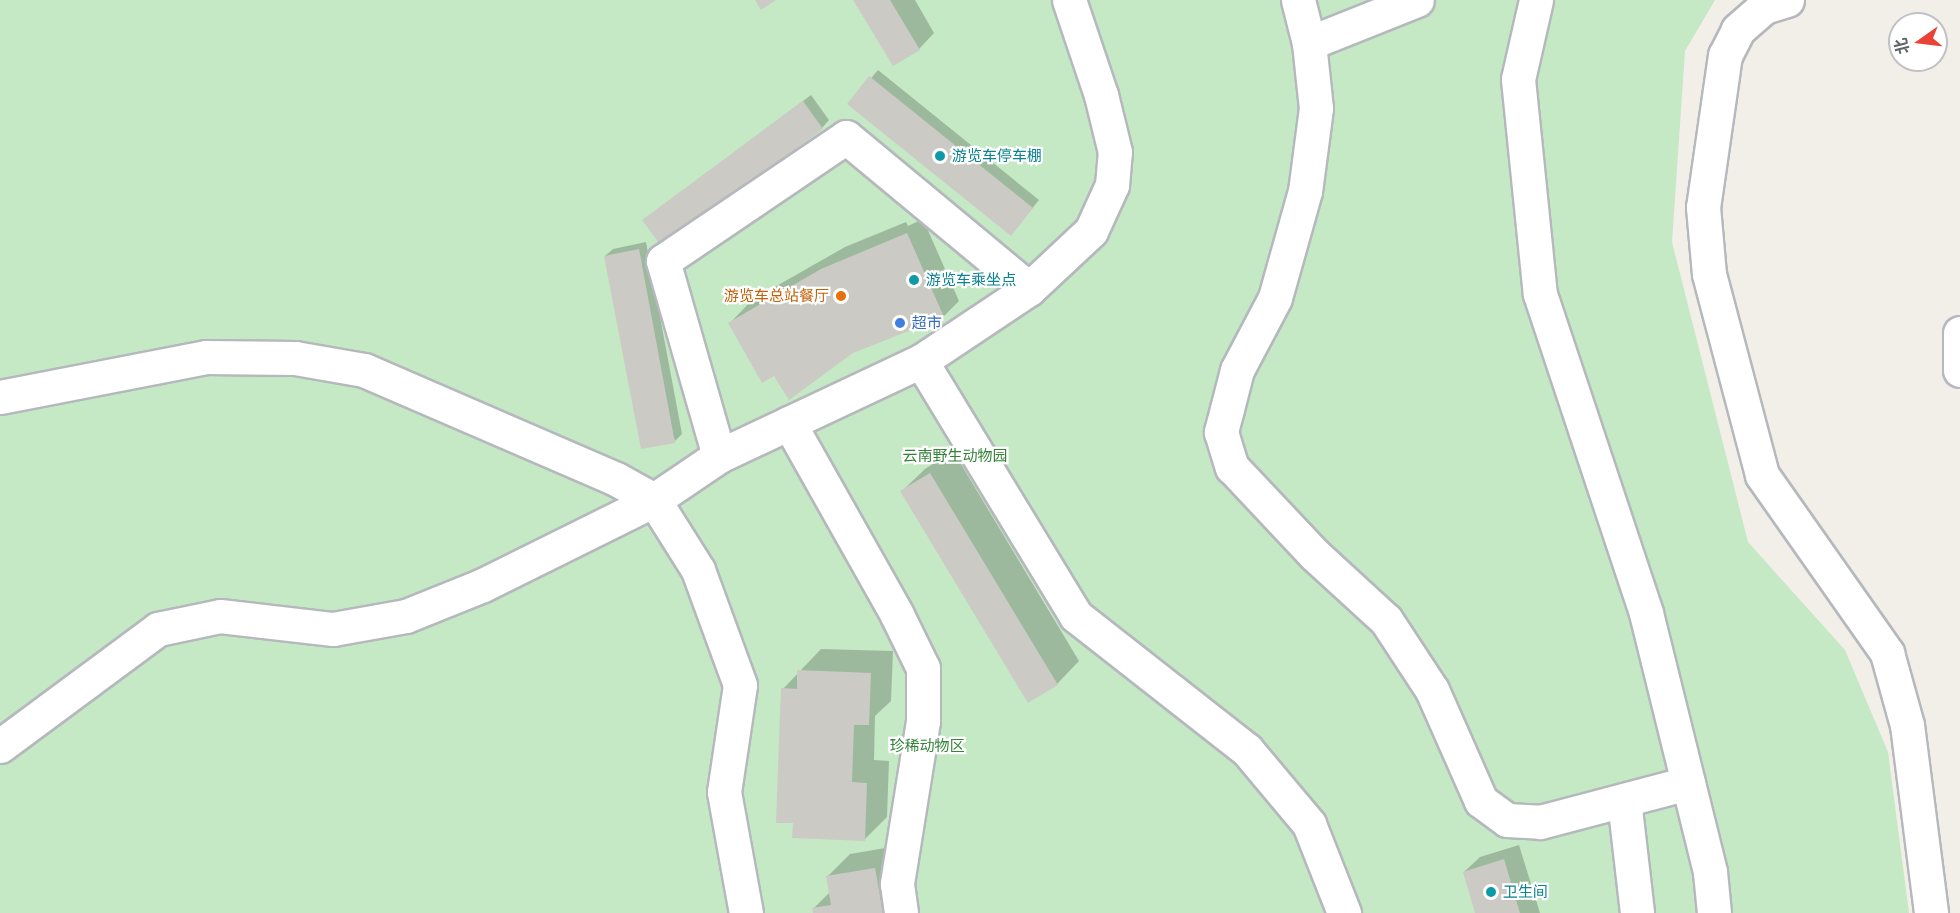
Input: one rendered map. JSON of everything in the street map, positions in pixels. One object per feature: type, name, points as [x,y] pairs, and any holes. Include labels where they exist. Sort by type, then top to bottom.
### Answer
[{"type":"street","points":[[0,747],[158,629],[220,616],[333,629],[406,616],[483,585],[654,500],[719,456],[921,361],[1029,289],[1091,231],[1112,185],[1114,152],[1101,95],[1070,0]]},
{"type":"street","points":[[1298,0],[1309,42],[1316,108],[1305,191],[1275,298],[1238,370],[1227,409],[1221,432],[1232,467],[1315,555],[1386,620],[1432,690],[1481,801],[1508,819],[1540,822],[1688,783]]},
{"type":"street","points":[[1309,42],[1417,0]]},
{"type":"street","points":[[1536,0],[1518,80],[1540,294],[1646,613],[1710,872],[1714,913]]},
{"type":"street","points":[[1786,0],[1764,7],[1738,30],[1725,55],[1703,207],[1709,274],[1762,475],[1887,653],[1907,725],[1931,913]]},
{"type":"street","points":[[719,456],[663,261],[846,137],[1029,289]]},
{"type":"street","points":[[1960,333],[1960,370]]},
{"type":"street","points":[[0,397],[206,357],[295,358],[364,370],[616,479],[654,500],[698,570],[740,685],[724,792],[746,913]]},
{"type":"street","points":[[921,361],[1076,616],[1247,750],[1309,824],[1344,913]]},
{"type":"street","points":[[789,423],[897,615],[923,668],[923,721],[897,884],[901,913]]},
{"type":"street","points":[[1624,800],[1637,913]]},
{"type":"green space","name":"云南野生动物园","points":[[0,0],[1715,0],[1685,51],[1672,242],[1748,542],[1845,650],[1888,752],[1909,913],[0,913]]},
{"type":"building","points":[[755,0],[776,0],[761,10]]},
{"type":"building","points":[[853,0],[890,0],[920,50],[893,66]]},
{"type":"building","name":"游览车停车棚","points":[[869,76],[1033,208],[1011,236],[847,104]]},
{"type":"building","points":[[803,101],[823,129],[662,247],[642,220]]},
{"type":"building","name":"游览车总站餐厅","points":[[907,233],[944,317],[853,353],[789,400],[774,376],[762,383],[728,323],[821,269]]},
{"type":"building","points":[[639,249],[675,443],[641,449],[604,256]]},
{"type":"building","points":[[930,473],[1058,685],[1028,703],[900,491]]},
{"type":"building","points":[[797,670],[871,673],[869,725],[854,725],[852,782],[867,783],[865,841],[792,838],[793,823],[776,823],[781,688],[797,689]]},
{"type":"building","name":"卫生间","points":[[1504,859],[1520,913],[1475,913],[1463,872]]},
{"type":"building","points":[[875,868],[883,913],[813,913],[812,908],[831,905],[826,876]]},
{"type":"place","name":"游览车停车棚","points":[[940,156]]},
{"type":"place","name":"游览车乘坐点","points":[[914,280]]},
{"type":"place","name":"游览车总站餐厅","points":[[841,296]]},
{"type":"place","name":"超市","points":[[900,323]]},
{"type":"place","name":"卫生间","points":[[1491,892]]},
{"type":"park label","name":"珍稀动物区","points":[[927,746]]}]
